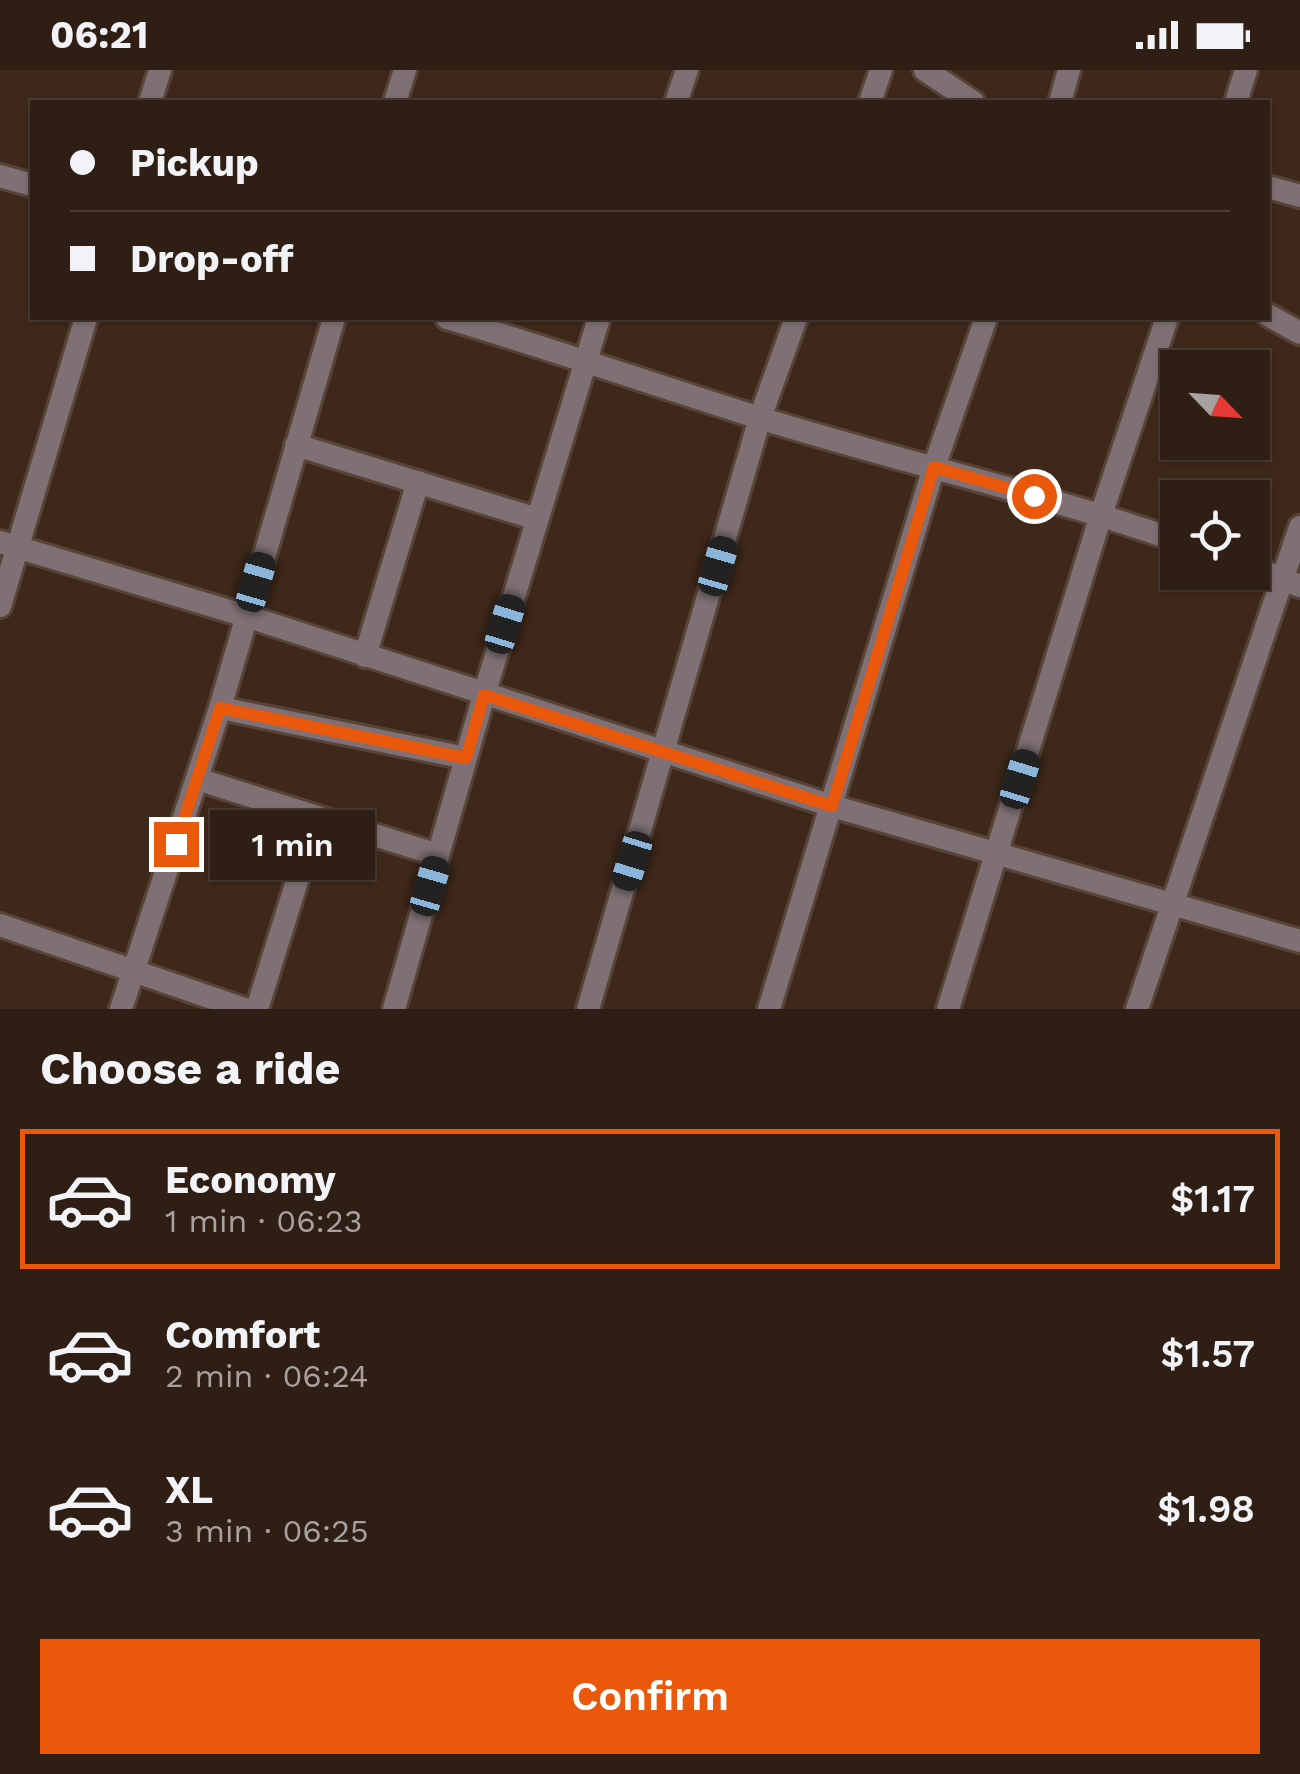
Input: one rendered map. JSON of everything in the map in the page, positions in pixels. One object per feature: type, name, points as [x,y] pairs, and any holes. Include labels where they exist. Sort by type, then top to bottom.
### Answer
[{"type":"street","points":[[153,100],[160,70]]},
{"type":"street","points":[[396,100],[405,70]]},
{"type":"street","points":[[677,100],[687,70]]},
{"type":"street","points":[[871,100],[881,70]]},
{"type":"street","points":[[925,70],[970,100]]},
{"type":"street","points":[[1061,100],[1069,70]]},
{"type":"street","points":[[1237,100],[1246,70]]},
{"type":"street","points":[[0,176],[30,184]]},
{"type":"street","points":[[1270,188],[1300,196]]},
{"type":"street","points":[[1270,316],[1300,332]]},
{"type":"street","points":[[0,606],[9,545],[85,320]]},
{"type":"street","points":[[121,1009],[220,708],[333,320]]},
{"type":"street","points":[[394,1009],[536,518],[598,320]]},
{"type":"street","points":[[588,1009],[760,418],[795,320]]},
{"type":"street","points":[[769,1009],[934,467],[985,320]]},
{"type":"street","points":[[948,1009],[1101,515],[1166,320]]},
{"type":"street","points":[[473,321],[760,418],[1160,535]]},
{"type":"street","points":[[296,445],[536,518]]},
{"type":"street","points":[[365,656],[418,482]]},
{"type":"street","points":[[1137,1009],[1171,904],[1291,582],[1300,527]]},
{"type":"street","points":[[9,545],[246,616],[832,806],[1300,941]]},
{"type":"street","points":[[220,708],[466,758]]},
{"type":"street","points":[[197,780],[438,855]]},
{"type":"street","points":[[258,1009],[317,817]]},
{"type":"street","points":[[0,925],[244,1009]]},
{"type":"route","points":[[176,844],[220,708],[466,758],[484,695],[832,806],[934,467],[1034,496]]}]
